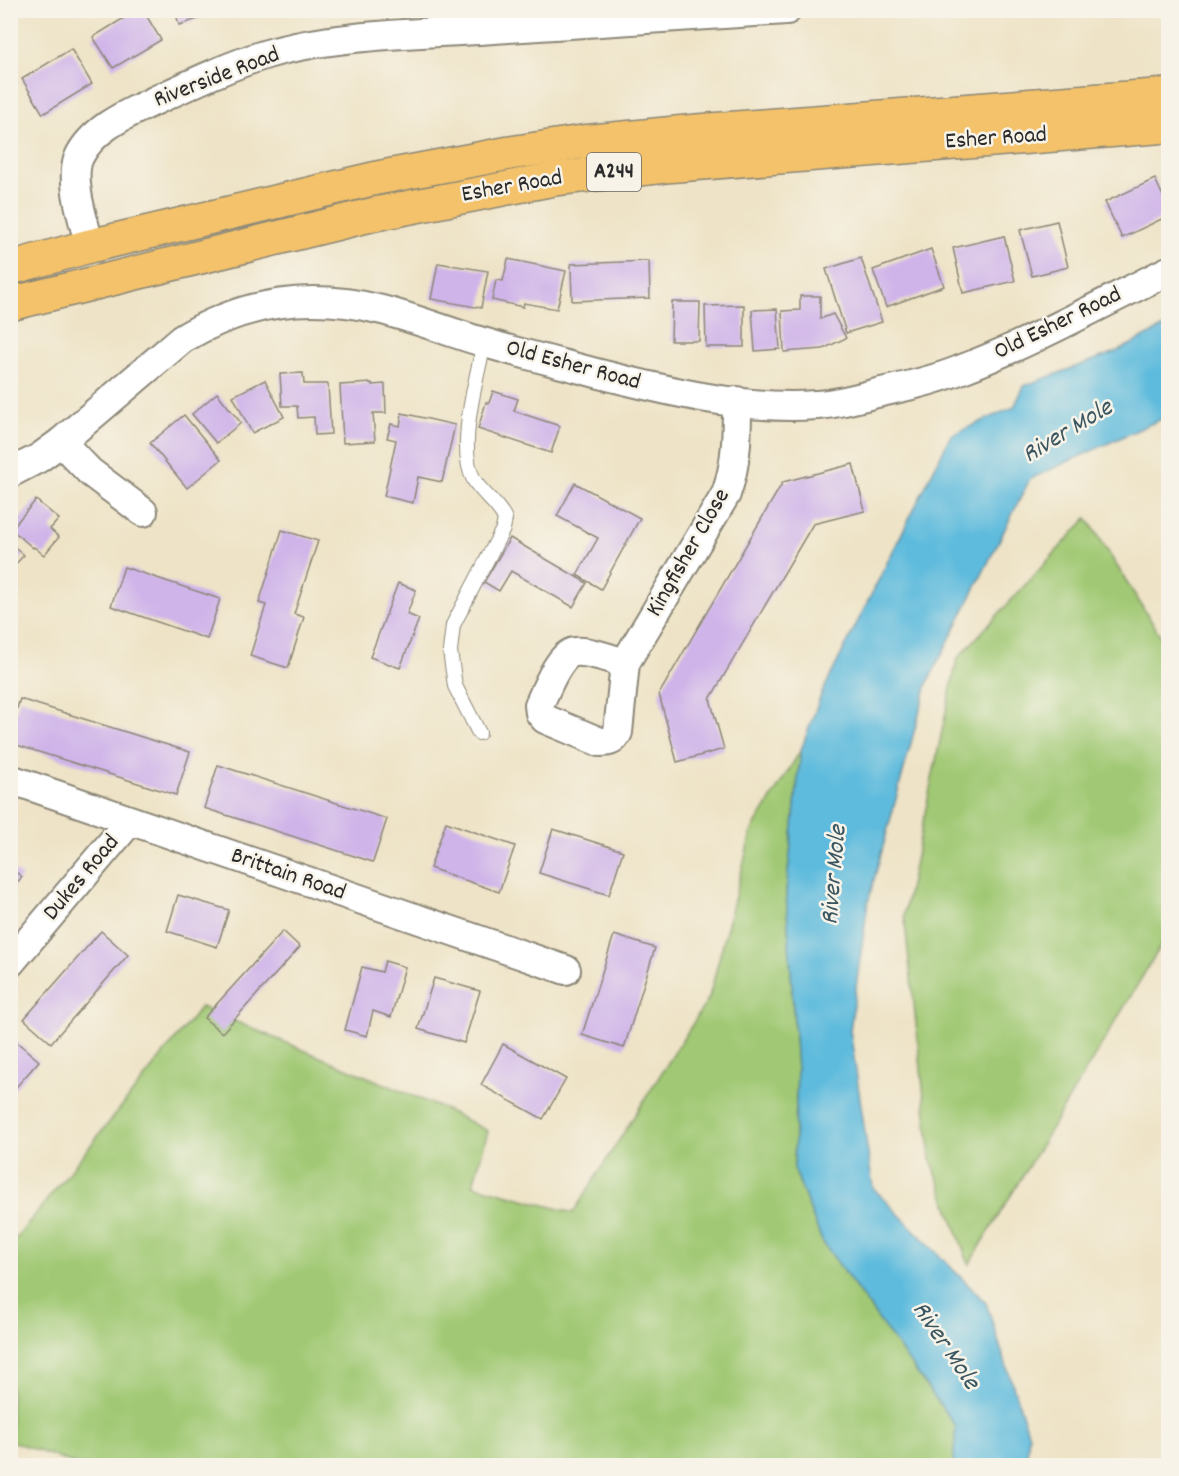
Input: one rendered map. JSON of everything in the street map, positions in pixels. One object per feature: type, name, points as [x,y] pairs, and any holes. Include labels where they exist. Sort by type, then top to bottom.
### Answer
[{"type":"main road","name":"Esher Road","points":[[10,268],[90,246],[377,178],[500,154],[582,142],[708,130],[1168,95]]},
{"type":"main road","name":"Esher Road","points":[[10,304],[375,214],[554,179],[665,166],[1168,126]]},
{"type":"street","name":"Riverside Road","points":[[90,246],[77,189],[76,171],[78,160],[86,145],[100,132],[124,116],[219,71],[269,54],[438,22],[787,10]]},
{"type":"street","name":"Old Esher Road","points":[[10,473],[39,458],[61,442],[182,339],[218,320],[253,307],[301,301],[348,304],[382,310],[484,343],[647,386],[689,395],[738,401],[816,405],[916,384],[957,371],[998,354],[1168,271]]},
{"type":"street","name":"Kingfisher Close","points":[[625,663],[726,494],[734,464],[738,401]]},
{"type":"street","points":[[61,442],[90,472],[143,512]]},
{"type":"street","name":"Brittain Road","points":[[10,779],[566,970]]},
{"type":"street","name":"Dukes Road","points":[[10,963],[130,820]]},
{"type":"lane","points":[[478,733],[455,686],[450,651],[453,625],[503,529],[505,519],[495,502],[475,481],[468,465],[466,449],[484,343]]},
{"type":"green space","points":[[1087,518],[1168,648],[1168,934],[969,1265],[931,1160],[904,914],[957,659]]},
{"type":"green space","points":[[801,750],[786,892],[797,1069],[794,1168],[822,1241],[956,1427],[953,1465],[81,1466],[11,1441],[11,1245],[201,1007],[444,1109],[488,1131],[473,1185],[573,1213],[709,998],[752,830]]},
{"type":"water","name":"River Mole","points":[[1168,325],[1168,416],[1030,479],[927,684],[868,902],[850,1030],[873,1188],[986,1303],[1029,1435],[1026,1465],[953,1465],[956,1427],[822,1241],[794,1168],[797,1069],[786,892],[801,750],[821,695],[951,435],[1014,407],[1024,386],[1118,351]]},
{"type":"building","points":[[137,10],[143,10],[161,40],[113,68],[93,37]]},
{"type":"building","points":[[175,10],[223,10],[223,11],[179,25]]},
{"type":"building","points":[[71,49],[92,84],[43,114],[22,79]]},
{"type":"building","points":[[1155,179],[1168,207],[1168,216],[1122,238],[1105,202]]},
{"type":"building","points":[[1057,221],[1068,267],[1032,276],[1020,230]]},
{"type":"building","points":[[1004,236],[1015,281],[963,293],[953,248]]},
{"type":"building","points":[[931,249],[944,286],[886,307],[873,270]]},
{"type":"building","points":[[861,258],[882,322],[846,333],[826,269]]},
{"type":"building","points":[[508,259],[566,271],[557,309],[524,303],[523,307],[492,300],[496,280],[503,281]]},
{"type":"building","points":[[649,261],[650,298],[572,301],[571,264]]},
{"type":"building","points":[[438,263],[488,271],[481,308],[431,299]]},
{"type":"building","points":[[800,296],[820,296],[820,319],[833,314],[846,338],[823,349],[784,352],[782,311],[800,310]]},
{"type":"building","points":[[672,302],[700,302],[699,341],[671,341]]},
{"type":"building","points":[[744,305],[744,347],[706,347],[705,306]]},
{"type":"building","points":[[777,309],[780,349],[755,351],[752,310]]},
{"type":"building","points":[[303,373],[304,384],[328,384],[331,434],[315,435],[314,417],[298,418],[297,406],[282,406],[280,374]]},
{"type":"building","points":[[265,380],[284,417],[252,433],[233,396]]},
{"type":"building","points":[[372,383],[372,385],[385,384],[386,413],[373,413],[375,441],[343,443],[340,385]]},
{"type":"building","points":[[493,391],[518,399],[514,411],[560,426],[551,453],[478,429],[486,402],[489,403]]},
{"type":"building","points":[[217,393],[241,423],[216,443],[192,414]]},
{"type":"building","points":[[402,413],[455,425],[442,482],[418,477],[413,503],[384,496],[396,440],[387,438],[391,424],[400,426]]},
{"type":"building","points":[[184,415],[221,460],[187,488],[150,443]]},
{"type":"building","points":[[853,464],[865,511],[813,524],[710,699],[724,749],[677,762],[659,694],[783,482]]},
{"type":"building","points":[[575,483],[640,518],[601,589],[577,575],[598,538],[557,516]]},
{"type":"building","points":[[36,500],[59,519],[50,529],[59,537],[44,555],[11,529]]},
{"type":"building","points":[[282,530],[318,541],[294,614],[304,617],[288,668],[250,656],[266,605],[259,603]]},
{"type":"building","points":[[510,538],[587,583],[573,607],[511,571],[499,591],[484,582]]},
{"type":"building","points":[[10,543],[24,555],[10,570]]},
{"type":"building","points":[[124,567],[220,599],[207,639],[111,606]]},
{"type":"building","points":[[398,583],[416,590],[407,614],[419,619],[400,668],[370,657]]},
{"type":"building","points":[[20,699],[190,752],[176,795],[10,743],[10,730]]},
{"type":"building","points":[[218,765],[387,819],[373,862],[204,808]]},
{"type":"building","points":[[446,822],[515,846],[499,892],[430,868]]},
{"type":"building","points":[[553,829],[623,851],[609,895],[539,873]]},
{"type":"building","points":[[10,867],[22,877],[10,890]]},
{"type":"building","points":[[178,895],[229,910],[217,947],[167,931]]},
{"type":"building","points":[[101,931],[128,955],[51,1043],[24,1019]]},
{"type":"building","points":[[283,931],[300,947],[222,1033],[204,1018]]},
{"type":"building","points":[[614,935],[655,948],[624,1048],[582,1035]]},
{"type":"building","points":[[385,961],[405,967],[391,1017],[373,1011],[367,1036],[345,1030],[362,967],[382,972]]},
{"type":"building","points":[[434,978],[480,991],[464,1043],[418,1029]]},
{"type":"building","points":[[10,1036],[39,1061],[10,1094]]},
{"type":"building","points":[[503,1044],[566,1079],[543,1119],[481,1085]]}]
